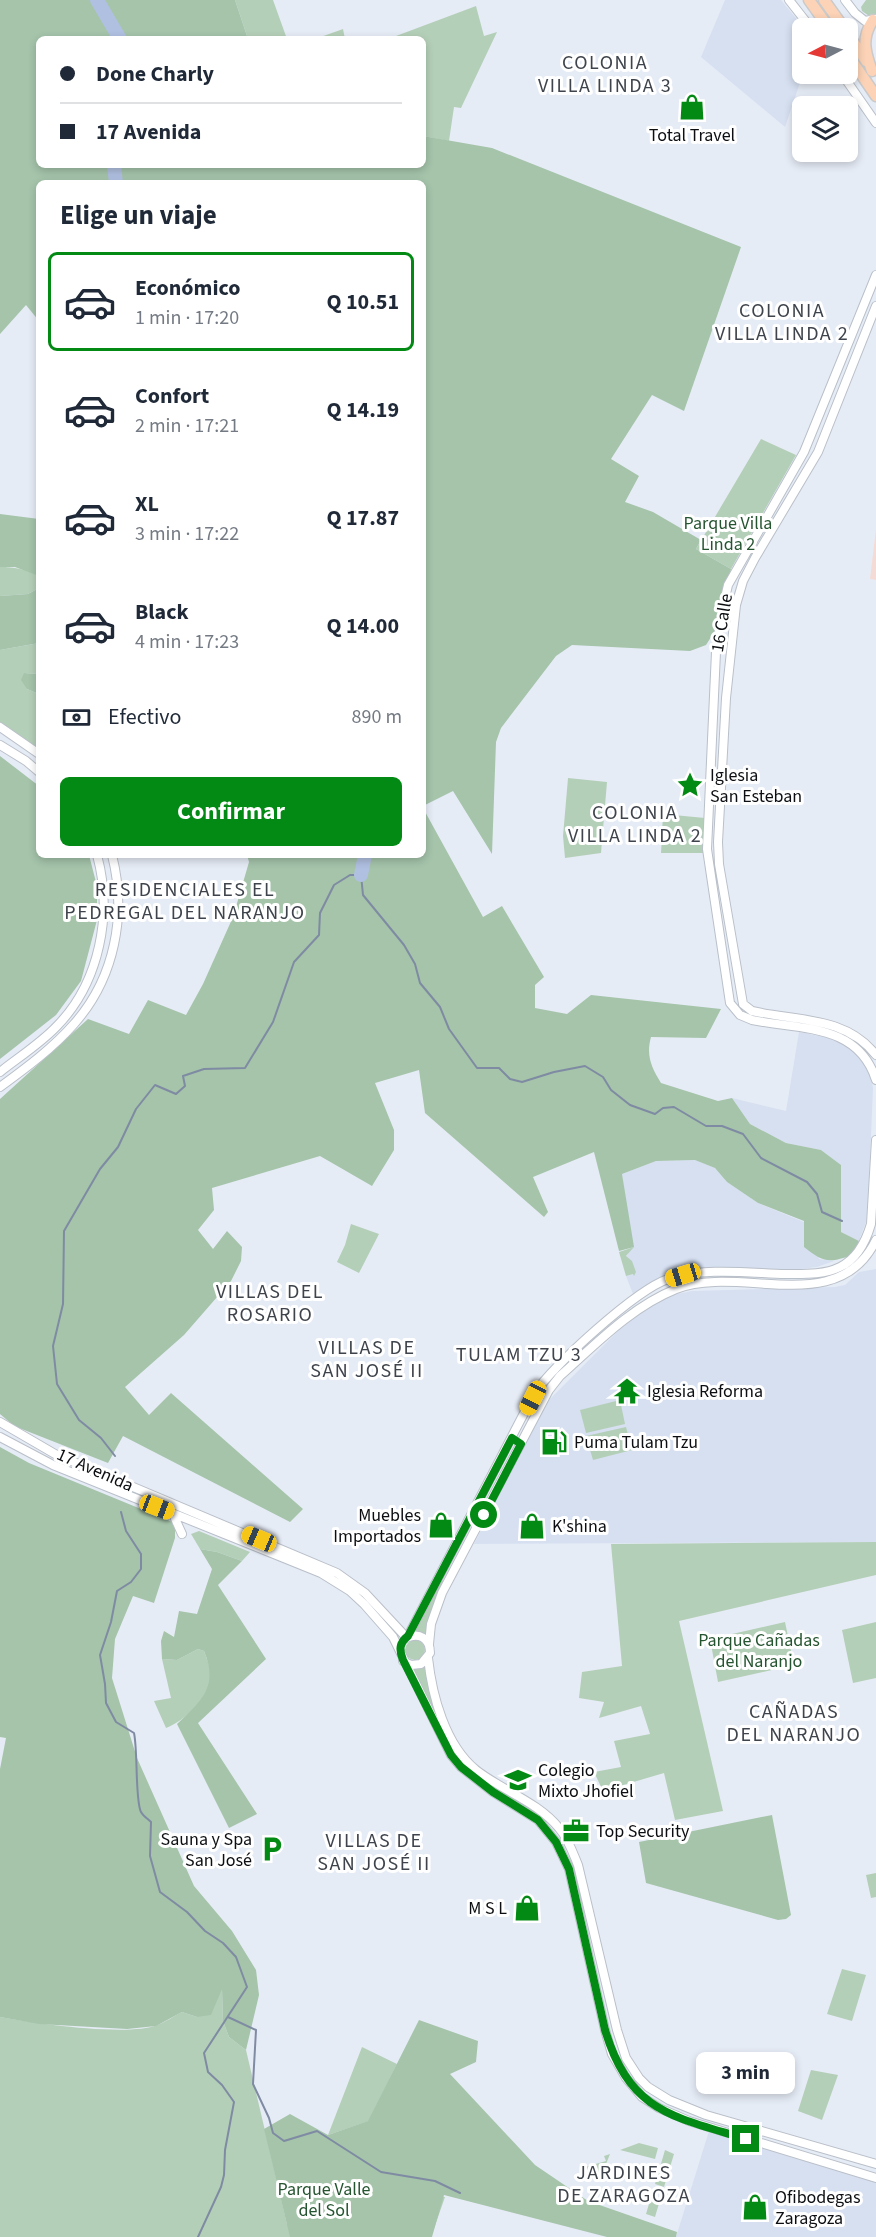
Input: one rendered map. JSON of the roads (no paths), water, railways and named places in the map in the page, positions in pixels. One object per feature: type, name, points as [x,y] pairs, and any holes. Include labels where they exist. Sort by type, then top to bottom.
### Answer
[{"type":"highway","points":[[809,0],[822,18]]},
{"type":"highway","points":[[824,0],[837,18]]},
{"type":"highway","points":[[874,73],[865,51],[865,34],[875,19]]},
{"type":"highway","points":[[858,49],[874,73]]},
{"type":"highway","points":[[858,70],[876,96]]},
{"type":"main road","name":"16 Calle","points":[[876,275],[804,452],[728,585],[723,602],[716,652],[707,849],[730,1003],[740,1015],[752,1020],[836,1035],[855,1046],[865,1056],[876,1080]]},
{"type":"main road","name":"16 Calle","points":[[876,306],[818,452],[743,581],[736,605],[726,698],[718,842],[719,864],[743,1004],[752,1011],[760,1013],[832,1024],[855,1035],[876,1055]]},
{"type":"main road","points":[[0,727],[36,752]]},
{"type":"main road","points":[[0,745],[36,769]]},
{"type":"main road","points":[[0,1072],[58,1026],[82,991],[96,956],[103,918],[105,899],[98,858]]},
{"type":"main road","points":[[0,1087],[62,1037],[86,1009],[102,979],[114,947],[118,918],[112,858]]},
{"type":"main road","points":[[876,1140],[869,1230],[861,1249],[849,1261],[825,1272],[806,1274],[710,1272],[683,1275],[651,1287],[553,1370],[534,1394],[407,1637],[402,1641],[399,1651],[451,1755],[461,1767],[493,1792],[538,1820],[556,1842],[569,1869],[612,2054],[633,2088],[659,2108],[689,2121],[876,2178]]},
{"type":"main road","points":[[876,1240],[870,1252],[853,1270],[826,1282],[704,1283],[676,1289],[650,1300],[560,1377],[549,1390],[442,1593],[431,1624],[428,1658],[439,1713],[456,1746],[475,1769],[545,1813],[561,1830],[573,1852],[617,2030],[626,2058],[639,2078],[648,2087],[669,2100],[699,2112],[876,2164]]},
{"type":"main road","name":"17 Avenida","points":[[0,1422],[55,1454],[337,1573],[365,1593],[407,1637]]},
{"type":"main road","name":"17 Avenida","points":[[0,1437],[52,1465],[335,1580],[364,1604],[385,1626],[399,1651]]},
{"type":"main road","points":[[512,1438],[521,1444]]},
{"type":"main road","points":[[173,1513],[182,1534]]},
{"type":"main road","points":[[407,1637],[417,1635],[426,1639],[429,1644]]},
{"type":"main road","points":[[403,1660],[416,1666],[428,1658]]},
{"type":"street","points":[[789,0],[803,18]]},
{"type":"street","points":[[845,0],[865,21],[875,19]]},
{"type":"street","points":[[855,0],[855,13]]},
{"type":"street","points":[[849,84],[876,123]]},
{"type":"waterway","points":[[97,0],[118,36]]},
{"type":"waterway","points":[[114,168],[116,180]]},
{"type":"waterway","points":[[361,875],[364,858]]},
{"type":"waterway","points":[[115,1456],[101,1438],[79,1420],[57,1384],[53,1346],[63,1304],[64,1231],[100,1169],[118,1147],[136,1109],[155,1085],[176,1094],[185,1086],[183,1076],[204,1069],[245,1068],[273,1022],[294,962],[319,935],[320,913],[334,885],[350,875],[361,875],[363,895],[404,945],[415,964],[420,983],[440,1007],[449,1029],[477,1068],[499,1068],[510,1079],[522,1082],[554,1072],[585,1066],[603,1077],[611,1090],[630,1105],[655,1114],[663,1108],[674,1107],[706,1126],[722,1126],[743,1134],[761,1158],[807,1182],[817,1194],[822,1212],[842,1221]]},
{"type":"waterway","points":[[121,1512],[126,1531],[141,1554],[141,1569],[131,1582],[117,1591],[111,1622],[100,1655],[106,1703],[116,1722],[134,1733],[139,1806],[151,1822],[150,1856],[160,1892],[187,1912],[205,1931],[223,1943],[236,1957],[247,1987],[204,2053],[208,2072],[222,2085],[234,2102],[221,2187],[198,2237]]},
{"type":"waterway","points":[[228,2017],[256,2030],[253,2084],[269,2118],[273,2133],[284,2141],[317,2131],[381,2172],[435,2181],[460,2193]]},
{"type":"place","name":"Total Travel","points":[[692,107]]},
{"type":"place","name":"Iglesia San Esteban","points":[[690,785]]},
{"type":"place","name":"Iglesia Reforma","points":[[627,1391]]},
{"type":"place","name":"Puma Tulam Tzu","points":[[554,1442]]},
{"type":"place","name":"Muebles Importados","points":[[441,1525]]},
{"type":"place","name":"K'shina","points":[[532,1526]]},
{"type":"place","name":"Colegio Mixto Jhofiel","points":[[518,1780]]},
{"type":"place","name":"Top Security","points":[[576,1831]]},
{"type":"place","name":"Sauna y Spa San José","points":[[272,1849]]},
{"type":"place","name":"M S L","points":[[527,1908]]},
{"type":"place","name":"Ofibodegas Zaragoza","points":[[755,2207]]},
{"type":"district","name":"COLONIA VILLA LINDA 3","points":[[605,74]]},
{"type":"district","name":"COLONIA VILLA LINDA 2","points":[[782,322]]},
{"type":"district","name":"COLONIA VILLA LINDA 2","points":[[635,824]]},
{"type":"district","name":"RESIDENCIALES EL PEDREGAL DEL NARANJO","points":[[185,902]]},
{"type":"district","name":"VILLAS DEL ROSARIO","points":[[270,1304]]},
{"type":"district","name":"TULAM TZU 3","points":[[519,1355]]},
{"type":"district","name":"VILLAS DE SAN JOSÉ II","points":[[367,1360]]},
{"type":"district","name":"CAÑADAS DEL NARANJO","points":[[794,1724]]},
{"type":"district","name":"VILLAS DE SAN JOSÉ II","points":[[374,1852]]},
{"type":"district","name":"JARDINES DE ZARAGOZA","points":[[624,2184]]},
{"type":"park label","name":"Parque Villa Linda 2","points":[[728,533]]},
{"type":"park label","name":"Parque Cañadas del Naranjo","points":[[759,1650]]},
{"type":"park label","name":"Parque Valle del Sol","points":[[324,2199]]}]
